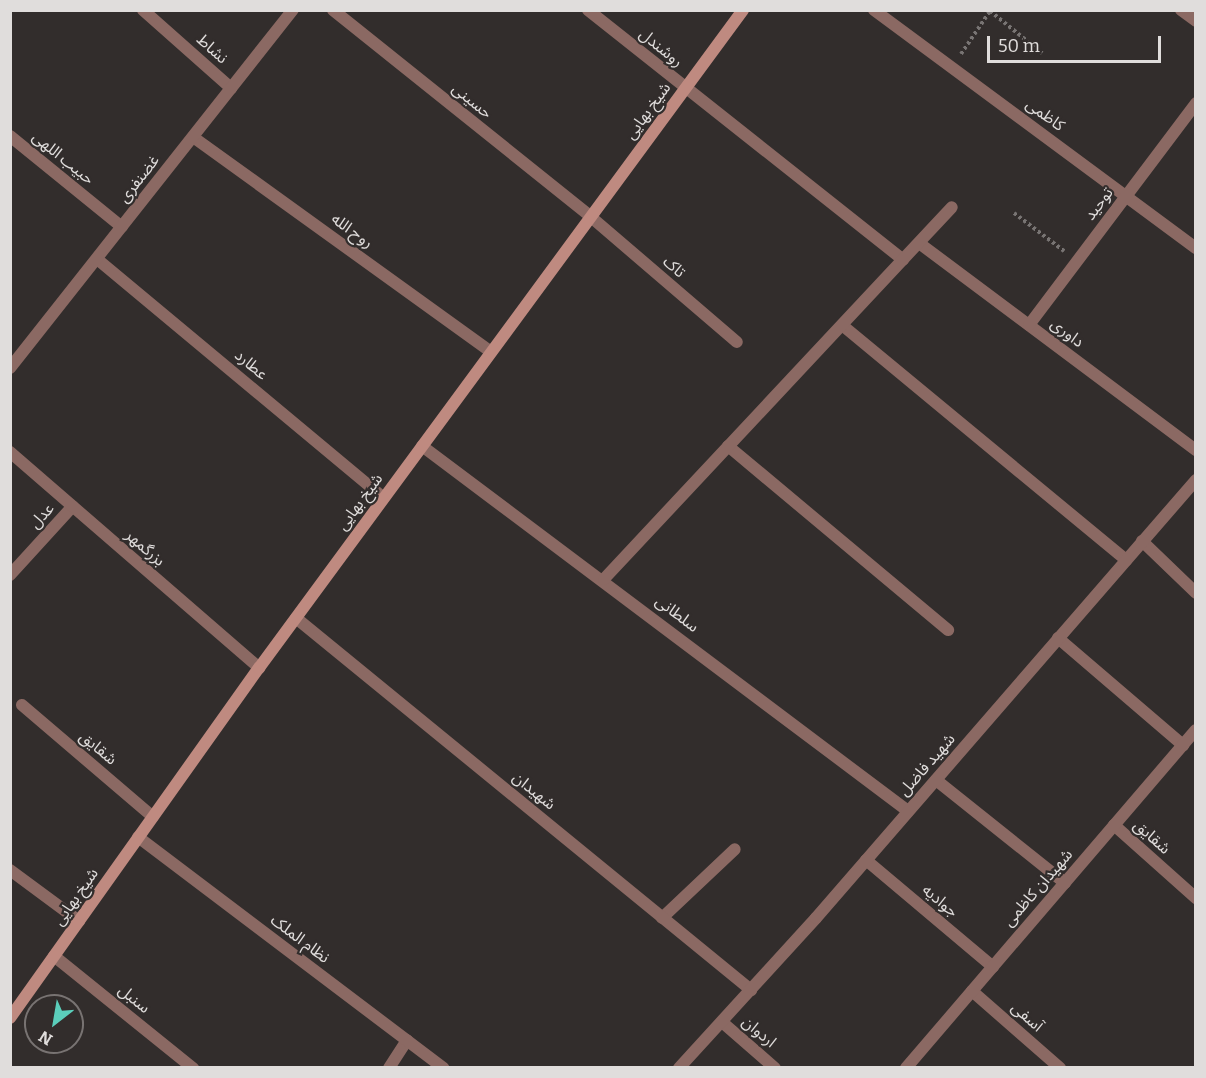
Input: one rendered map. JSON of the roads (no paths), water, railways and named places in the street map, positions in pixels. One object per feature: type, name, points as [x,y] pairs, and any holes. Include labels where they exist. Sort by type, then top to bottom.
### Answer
[{"type":"main road","name":"شیخ بهایی","points":[[10,1018],[259,668],[591,217],[738,12]]},
{"type":"street","name":"نشاط","points":[[143,10],[231,88]]},
{"type":"street","name":"غضنفری","points":[[10,368],[293,10]]},
{"type":"street","name":"حسینی","points":[[333,10],[591,217]]},
{"type":"street","name":"روشندل","points":[[588,10],[685,88]]},
{"type":"street","name":"کاظمی","points":[[874,10],[1127,194],[1196,248]]},
{"type":"street","points":[[1181,10],[1196,21]]},
{"type":"street","points":[[685,88],[903,260]]},
{"type":"street","name":"توحید","points":[[1029,325],[1196,102]]},
{"type":"street","name":"حبیب اللهی","points":[[10,136],[122,227]]},
{"type":"street","name":"روح الله","points":[[193,137],[491,352]]},
{"type":"street","points":[[604,579],[952,207]]},
{"type":"street","name":"تاک","points":[[591,217],[736,342]]},
{"type":"street","name":"داوری","points":[[919,243],[1196,450]]},
{"type":"street","name":"عطارد","points":[[97,259],[384,498]]},
{"type":"street","points":[[842,325],[1126,560]]},
{"type":"street","name":"سلطانی","points":[[422,446],[604,579],[908,811]]},
{"type":"street","points":[[729,446],[948,630]]},
{"type":"street","name":"بزرگمهر","points":[[10,452],[259,668]]},
{"type":"street","name":"شهید فاضل","points":[[679,1068],[866,861],[1196,480]]},
{"type":"street","name":"عدل","points":[[10,575],[73,506]]},
{"type":"street","points":[[1142,541],[1196,593]]},
{"type":"street","name":"شهیدان","points":[[296,618],[751,990]]},
{"type":"street","points":[[1058,638],[1183,745]]},
{"type":"street","name":"شقایق","points":[[22,705],[153,817]]},
{"type":"street","name":"شهیدان کاظمی","points":[[906,1068],[1196,730]]},
{"type":"street","points":[[936,780],[1065,883]]},
{"type":"street","name":"شقایق","points":[[1114,825],[1196,898]]},
{"type":"street","name":"نظام الملک","points":[[138,837],[443,1068]]},
{"type":"street","points":[[662,918],[735,849]]},
{"type":"street","name":"جوادیه","points":[[866,861],[993,967]]},
{"type":"street","points":[[10,870],[79,921]]},
{"type":"street","name":"سنبل","points":[[54,956],[193,1068]]},
{"type":"street","name":"آسفی","points":[[972,991],[1060,1068]]},
{"type":"street","name":"اردوان","points":[[722,1022],[775,1068]]},
{"type":"street","points":[[389,1068],[407,1041]]}]
